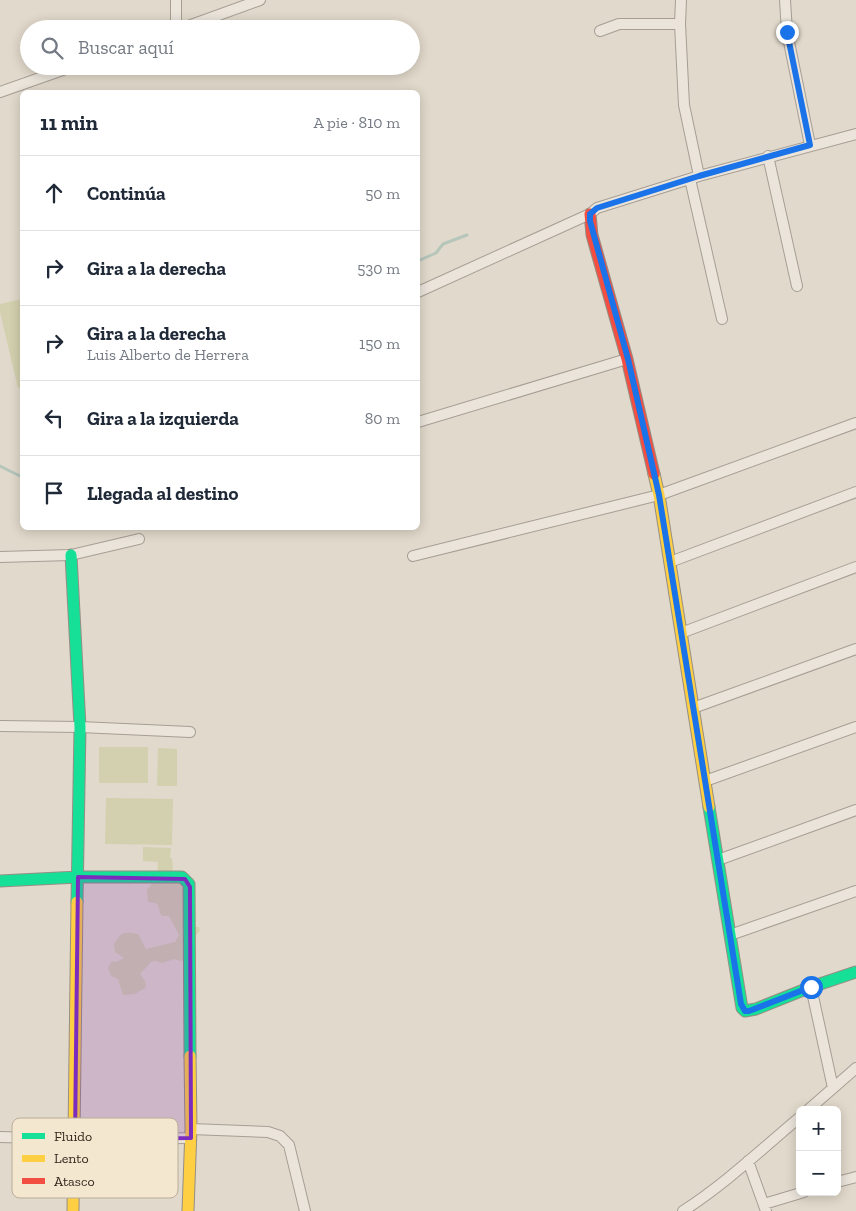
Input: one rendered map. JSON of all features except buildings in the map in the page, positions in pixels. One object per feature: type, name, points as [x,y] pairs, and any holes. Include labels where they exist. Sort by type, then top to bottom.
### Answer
[{"type":"street","points":[[176,0],[177,20]]},
{"type":"street","points":[[203,20],[260,0]]},
{"type":"street","points":[[681,0],[680,24],[684,106],[694,178],[722,319]]},
{"type":"street","points":[[785,0],[787,32],[810,145]]},
{"type":"street","points":[[600,31],[618,24],[680,24]]},
{"type":"street","points":[[0,92],[48,75]]},
{"type":"street","points":[[420,291],[590,214],[597,208],[768,156],[856,134]]},
{"type":"street","points":[[768,156],[797,286]]},
{"type":"street","points":[[590,214],[592,235],[628,359],[659,495],[741,1004],[745,1011],[756,1009],[811,987],[856,972]]},
{"type":"street","points":[[420,421],[628,359]]},
{"type":"street","points":[[413,556],[659,495],[856,423]]},
{"type":"street","points":[[670,562],[856,492]]},
{"type":"street","points":[[0,557],[71,555],[139,539]]},
{"type":"street","points":[[71,555],[80,727],[75,1118]]},
{"type":"street","points":[[681,632],[856,567]]},
{"type":"street","points":[[693,708],[856,649]]},
{"type":"street","points":[[0,726],[80,727],[190,732]]},
{"type":"street","points":[[705,781],[856,727]]},
{"type":"street","points":[[718,860],[856,810]]},
{"type":"street","points":[[0,880],[78,877],[182,877],[189,884],[191,1133],[188,1211]]},
{"type":"street","points":[[730,935],[856,892]]},
{"type":"street","points":[[811,987],[834,1088]]},
{"type":"street","points":[[813,1106],[856,1068]]},
{"type":"street","points":[[683,1211],[701,1200],[796,1120]]},
{"type":"street","points":[[178,1134],[268,1132],[280,1136],[289,1145],[305,1211]]},
{"type":"street","points":[[748,1161],[765,1208],[796,1195]]},
{"type":"street","points":[[841,1181],[856,1176]]},
{"type":"street","points":[[73,1198],[73,1211]]},
{"type":"highlighted area","points":[[78,877],[185,879],[190,887],[191,1138],[75,1139]]},
{"type":"shaded area","points":[[20,299],[20,388],[18,388],[0,312],[0,304]]},
{"type":"shaded area","points":[[99,747],[148,747],[148,783],[99,783]]},
{"type":"shaded area","points":[[158,748],[177,749],[177,786],[157,786]]},
{"type":"shaded area","points":[[106,798],[173,799],[172,845],[105,844]]},
{"type":"shaded area","points":[[143,847],[171,848],[170,858],[172,858],[173,868],[170,875],[181,880],[191,927],[199,927],[200,931],[195,937],[196,956],[181,961],[174,959],[162,963],[151,962],[140,974],[144,979],[145,988],[135,994],[123,995],[118,979],[111,976],[108,968],[112,961],[116,962],[124,958],[115,952],[114,944],[119,937],[123,933],[138,934],[146,949],[175,942],[179,935],[169,916],[162,916],[158,905],[148,902],[147,890],[157,877],[158,862],[143,861]]},
{"type":"waterway","points":[[420,260],[436,253],[443,244],[467,235]]},
{"type":"waterway","points":[[0,466],[20,476]]},
{"type":"traffic: fast","points":[[71,555],[80,727],[77,902]]},
{"type":"traffic: fast","points":[[709,807],[742,1008],[745,1011],[756,1009],[811,987],[856,972]]},
{"type":"traffic: fast","points":[[0,881],[78,877],[182,877],[189,884],[190,1056]]},
{"type":"traffic: slow","points":[[654,474],[659,495],[709,807]]},
{"type":"traffic: slow","points":[[74,1118],[77,902]]},
{"type":"traffic: slow","points":[[188,1211],[191,1129],[190,1056]]},
{"type":"traffic: slow","points":[[73,1198],[73,1211]]},
{"type":"traffic: jam","points":[[590,214],[592,235],[627,359],[654,474]]},
{"type":"route","points":[[787,32],[810,145],[699,176],[597,208],[590,214],[590,221],[592,235],[628,359],[659,495],[742,1008],[745,1011],[756,1009],[811,987]]}]
